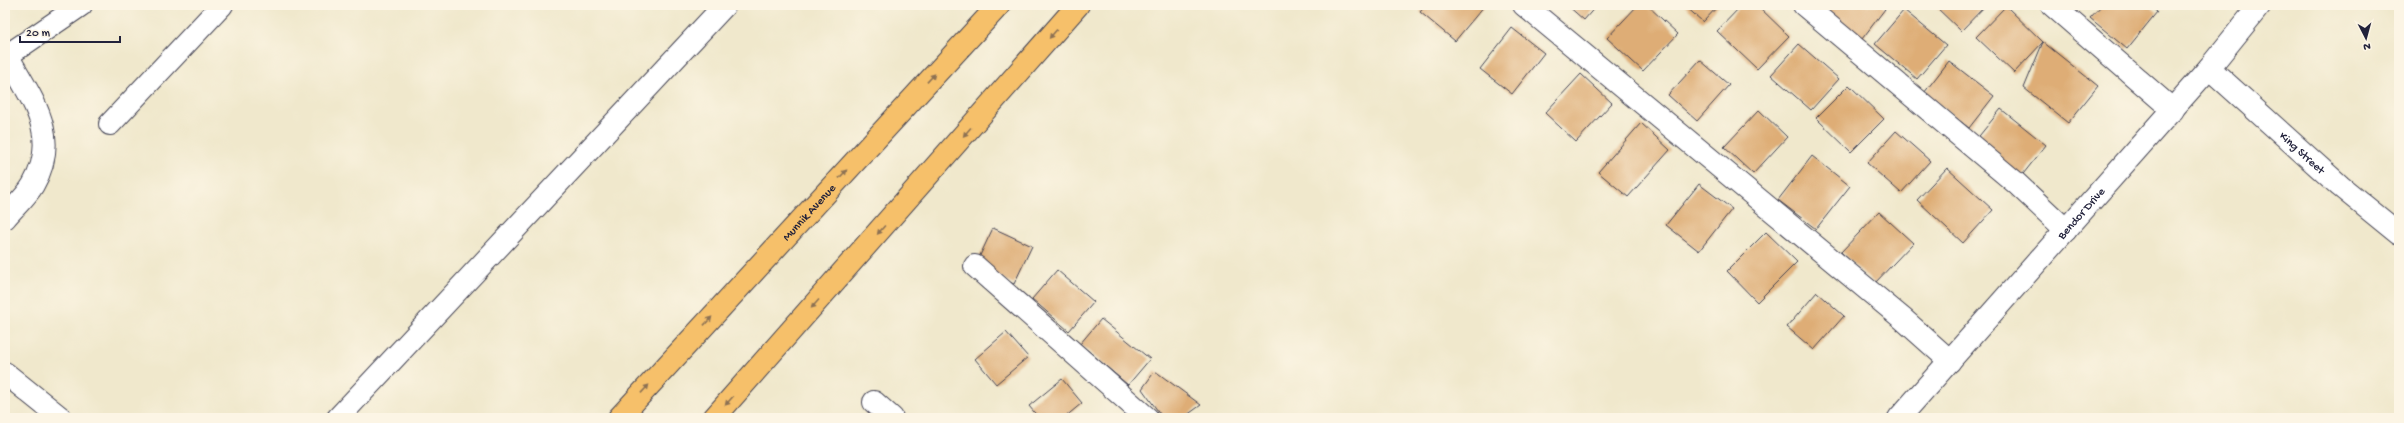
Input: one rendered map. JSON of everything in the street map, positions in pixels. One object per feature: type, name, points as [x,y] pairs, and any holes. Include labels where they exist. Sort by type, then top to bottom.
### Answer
[{"type":"main road","name":"Munnik Avenue","points":[[619,418],[999,5]]},
{"type":"main road","points":[[714,418],[1078,5]]},
{"type":"street","points":[[5,218],[33,185],[44,158],[44,124],[6,56],[81,5]]},
{"type":"street","points":[[110,124],[222,5]]},
{"type":"street","points":[[338,418],[725,5]]},
{"type":"street","points":[[1524,5],[1897,314],[1950,361]]},
{"type":"street","points":[[1804,5],[2016,183],[2066,230]]},
{"type":"street","points":[[2052,5],[2173,110]]},
{"type":"street","name":"Bendor Drive","points":[[1899,418],[2173,110],[2260,5]]},
{"type":"street","name":"King Street","points":[[2209,68],[2340,186],[2399,234]]},
{"type":"street","points":[[975,266],[1147,418]]},
{"type":"street","points":[[5,373],[61,418]]},
{"type":"street","points":[[874,402],[892,418]]},
{"type":"building","points":[[1426,5],[1485,5],[1455,41],[1420,12]]},
{"type":"building","points":[[1567,5],[1597,5],[1584,20]]},
{"type":"building","points":[[1638,5],[1647,5],[1678,34],[1643,71],[1607,38]]},
{"type":"building","points":[[1684,5],[1719,5],[1703,22]]},
{"type":"building","points":[[1742,5],[1757,5],[1789,36],[1757,69],[1717,31]]},
{"type":"building","points":[[1827,5],[1881,5],[1885,9],[1862,39],[1824,9]]},
{"type":"building","points":[[1934,5],[1986,5],[1961,31]]},
{"type":"building","points":[[2102,5],[2149,5],[2157,12],[2127,49],[2090,18]]},
{"type":"building","points":[[2006,6],[2043,42],[2014,73],[1976,37]]},
{"type":"building","points":[[1904,10],[1946,45],[1917,79],[1875,44]]},
{"type":"building","points":[[1512,28],[1544,53],[1512,94],[1480,69]]},
{"type":"building","points":[[2043,42],[2098,86],[2068,123],[2024,88]]},
{"type":"building","points":[[1799,44],[1839,79],[1811,110],[1771,75]]},
{"type":"building","points":[[1700,60],[1729,85],[1697,121],[1668,95]]},
{"type":"building","points":[[1949,61],[1994,96],[1969,128],[1924,93]]},
{"type":"building","points":[[1581,74],[1612,103],[1576,142],[1545,113]]},
{"type":"building","points":[[1849,85],[1884,119],[1851,152],[1816,118]]},
{"type":"building","points":[[2001,109],[2046,145],[2016,183],[1971,146]]},
{"type":"building","points":[[1759,110],[1787,137],[1753,174],[1724,147]]},
{"type":"building","points":[[1641,123],[1670,150],[1628,197],[1598,172]]},
{"type":"building","points":[[1896,131],[1930,161],[1901,193],[1867,163]]},
{"type":"building","points":[[1812,156],[1850,186],[1816,229],[1778,200]]},
{"type":"building","points":[[1947,168],[1993,210],[1963,243],[1917,200]]},
{"type":"building","points":[[1699,184],[1732,209],[1699,251],[1666,225]]},
{"type":"building","points":[[1879,212],[1913,243],[1874,284],[1841,252]]},
{"type":"building","points":[[993,228],[1032,246],[1014,284],[975,266]]},
{"type":"building","points":[[1766,232],[1797,262],[1757,302],[1727,271]]},
{"type":"building","points":[[1057,270],[1094,302],[1069,331],[1032,299]]},
{"type":"building","points":[[1817,292],[1844,316],[1814,350],[1787,327]]},
{"type":"building","points":[[1101,319],[1150,359],[1128,385],[1080,344]]},
{"type":"building","points":[[1006,332],[1028,357],[996,384],[975,359]]},
{"type":"building","points":[[1155,371],[1201,405],[1183,418],[1163,418],[1142,389]]},
{"type":"building","points":[[1062,379],[1082,403],[1064,418],[1039,418],[1029,406]]}]
